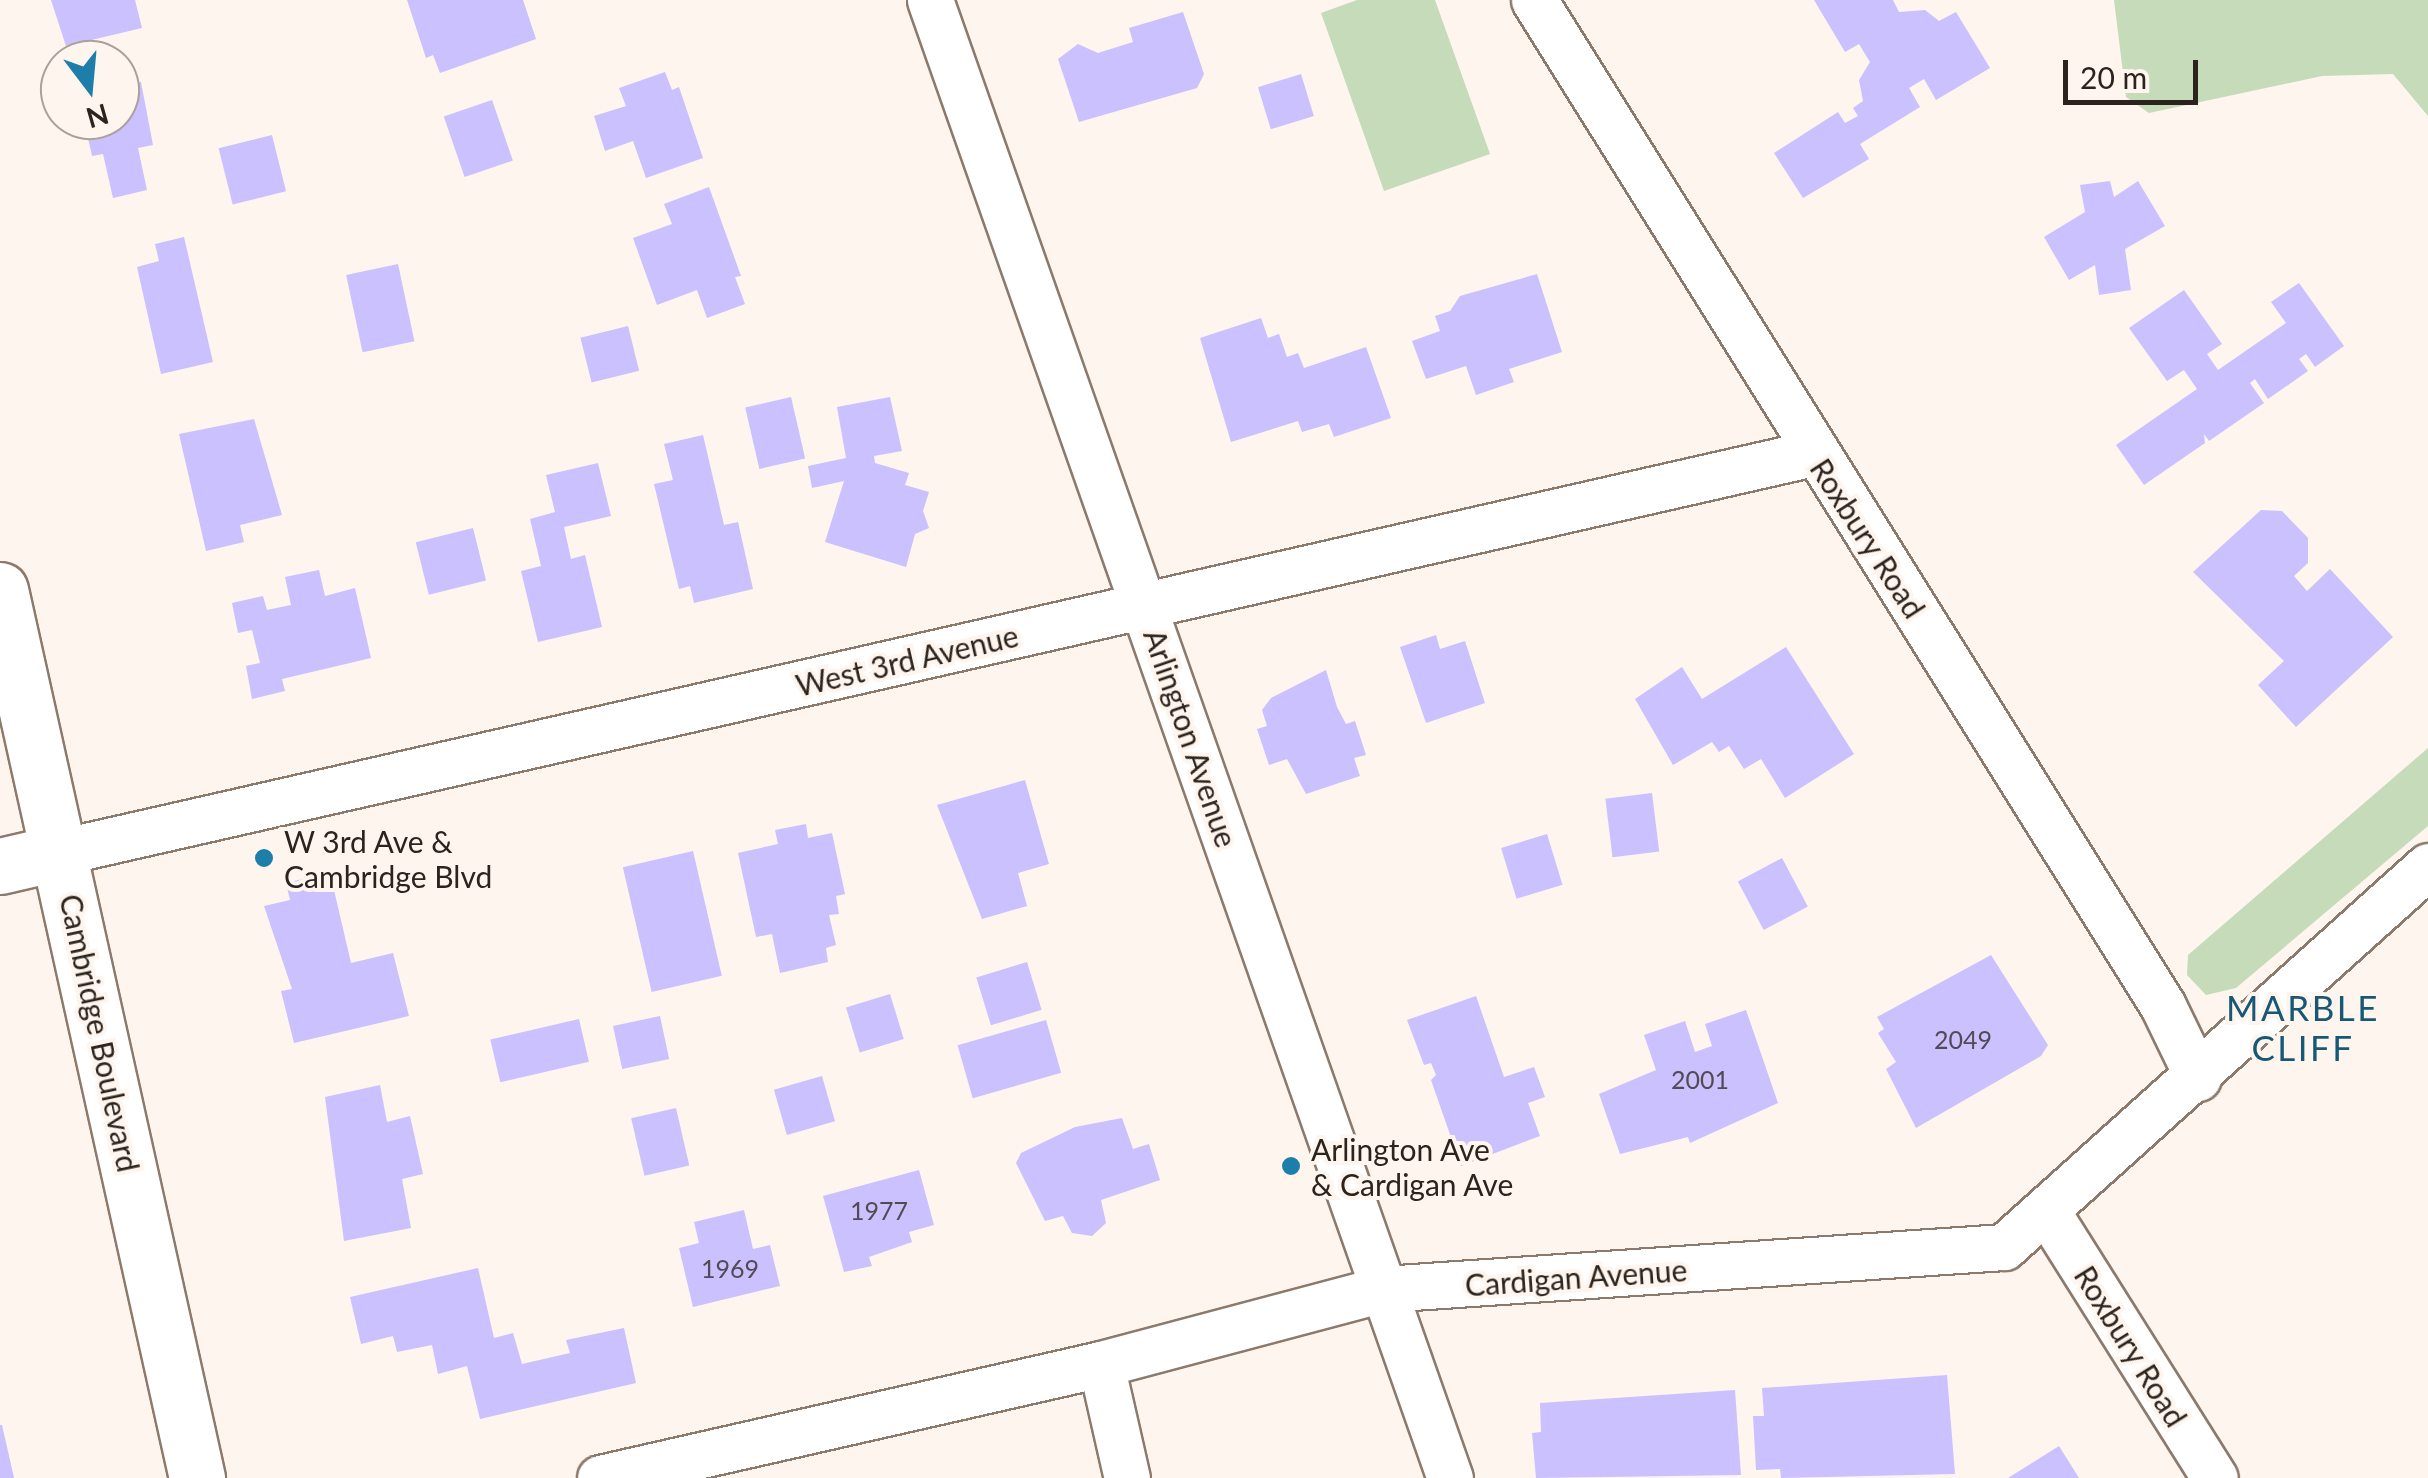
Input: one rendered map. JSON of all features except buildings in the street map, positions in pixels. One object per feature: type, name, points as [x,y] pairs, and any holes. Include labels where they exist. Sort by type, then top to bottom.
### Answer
[{"type":"street","name":"Roxbury Road","points":[[1534,0],[2163,1006],[2198,1078]]},
{"type":"street","name":"Arlington Avenue","points":[[936,2],[1450,1478]]},
{"type":"street","name":"West 3rd Avenue","points":[[0,866],[1814,453]]},
{"type":"street","name":"Cambridge Boulevard","points":[[0,590],[197,1478]]},
{"type":"street","name":"Cardigan Avenue","points":[[600,1478],[1101,1364],[1382,1289],[2004,1247],[2048,1213],[2428,866]]},
{"type":"street","name":"Roxbury Road","points":[[2048,1213],[2215,1478]]},
{"type":"street","points":[[1101,1364],[1127,1478]]},
{"type":"green space","points":[[1357,0],[1435,0],[1490,154],[1384,191],[1321,13]]},
{"type":"green space","points":[[2114,0],[2428,0],[2428,116],[2393,74],[2322,76],[2149,113],[2126,97]]},
{"type":"green space","points":[[2428,748],[2428,826],[2236,988],[2206,995],[2187,975],[2188,955]]},
{"type":"place","name":"W 3rd Ave & Cambridge Blvd","points":[[264,858]]},
{"type":"place","name":"Arlington Ave & Cardigan Ave","points":[[1291,1166]]},
{"type":"district","name":"MARBLE CLIFF","points":[[2303,1027]]}]
